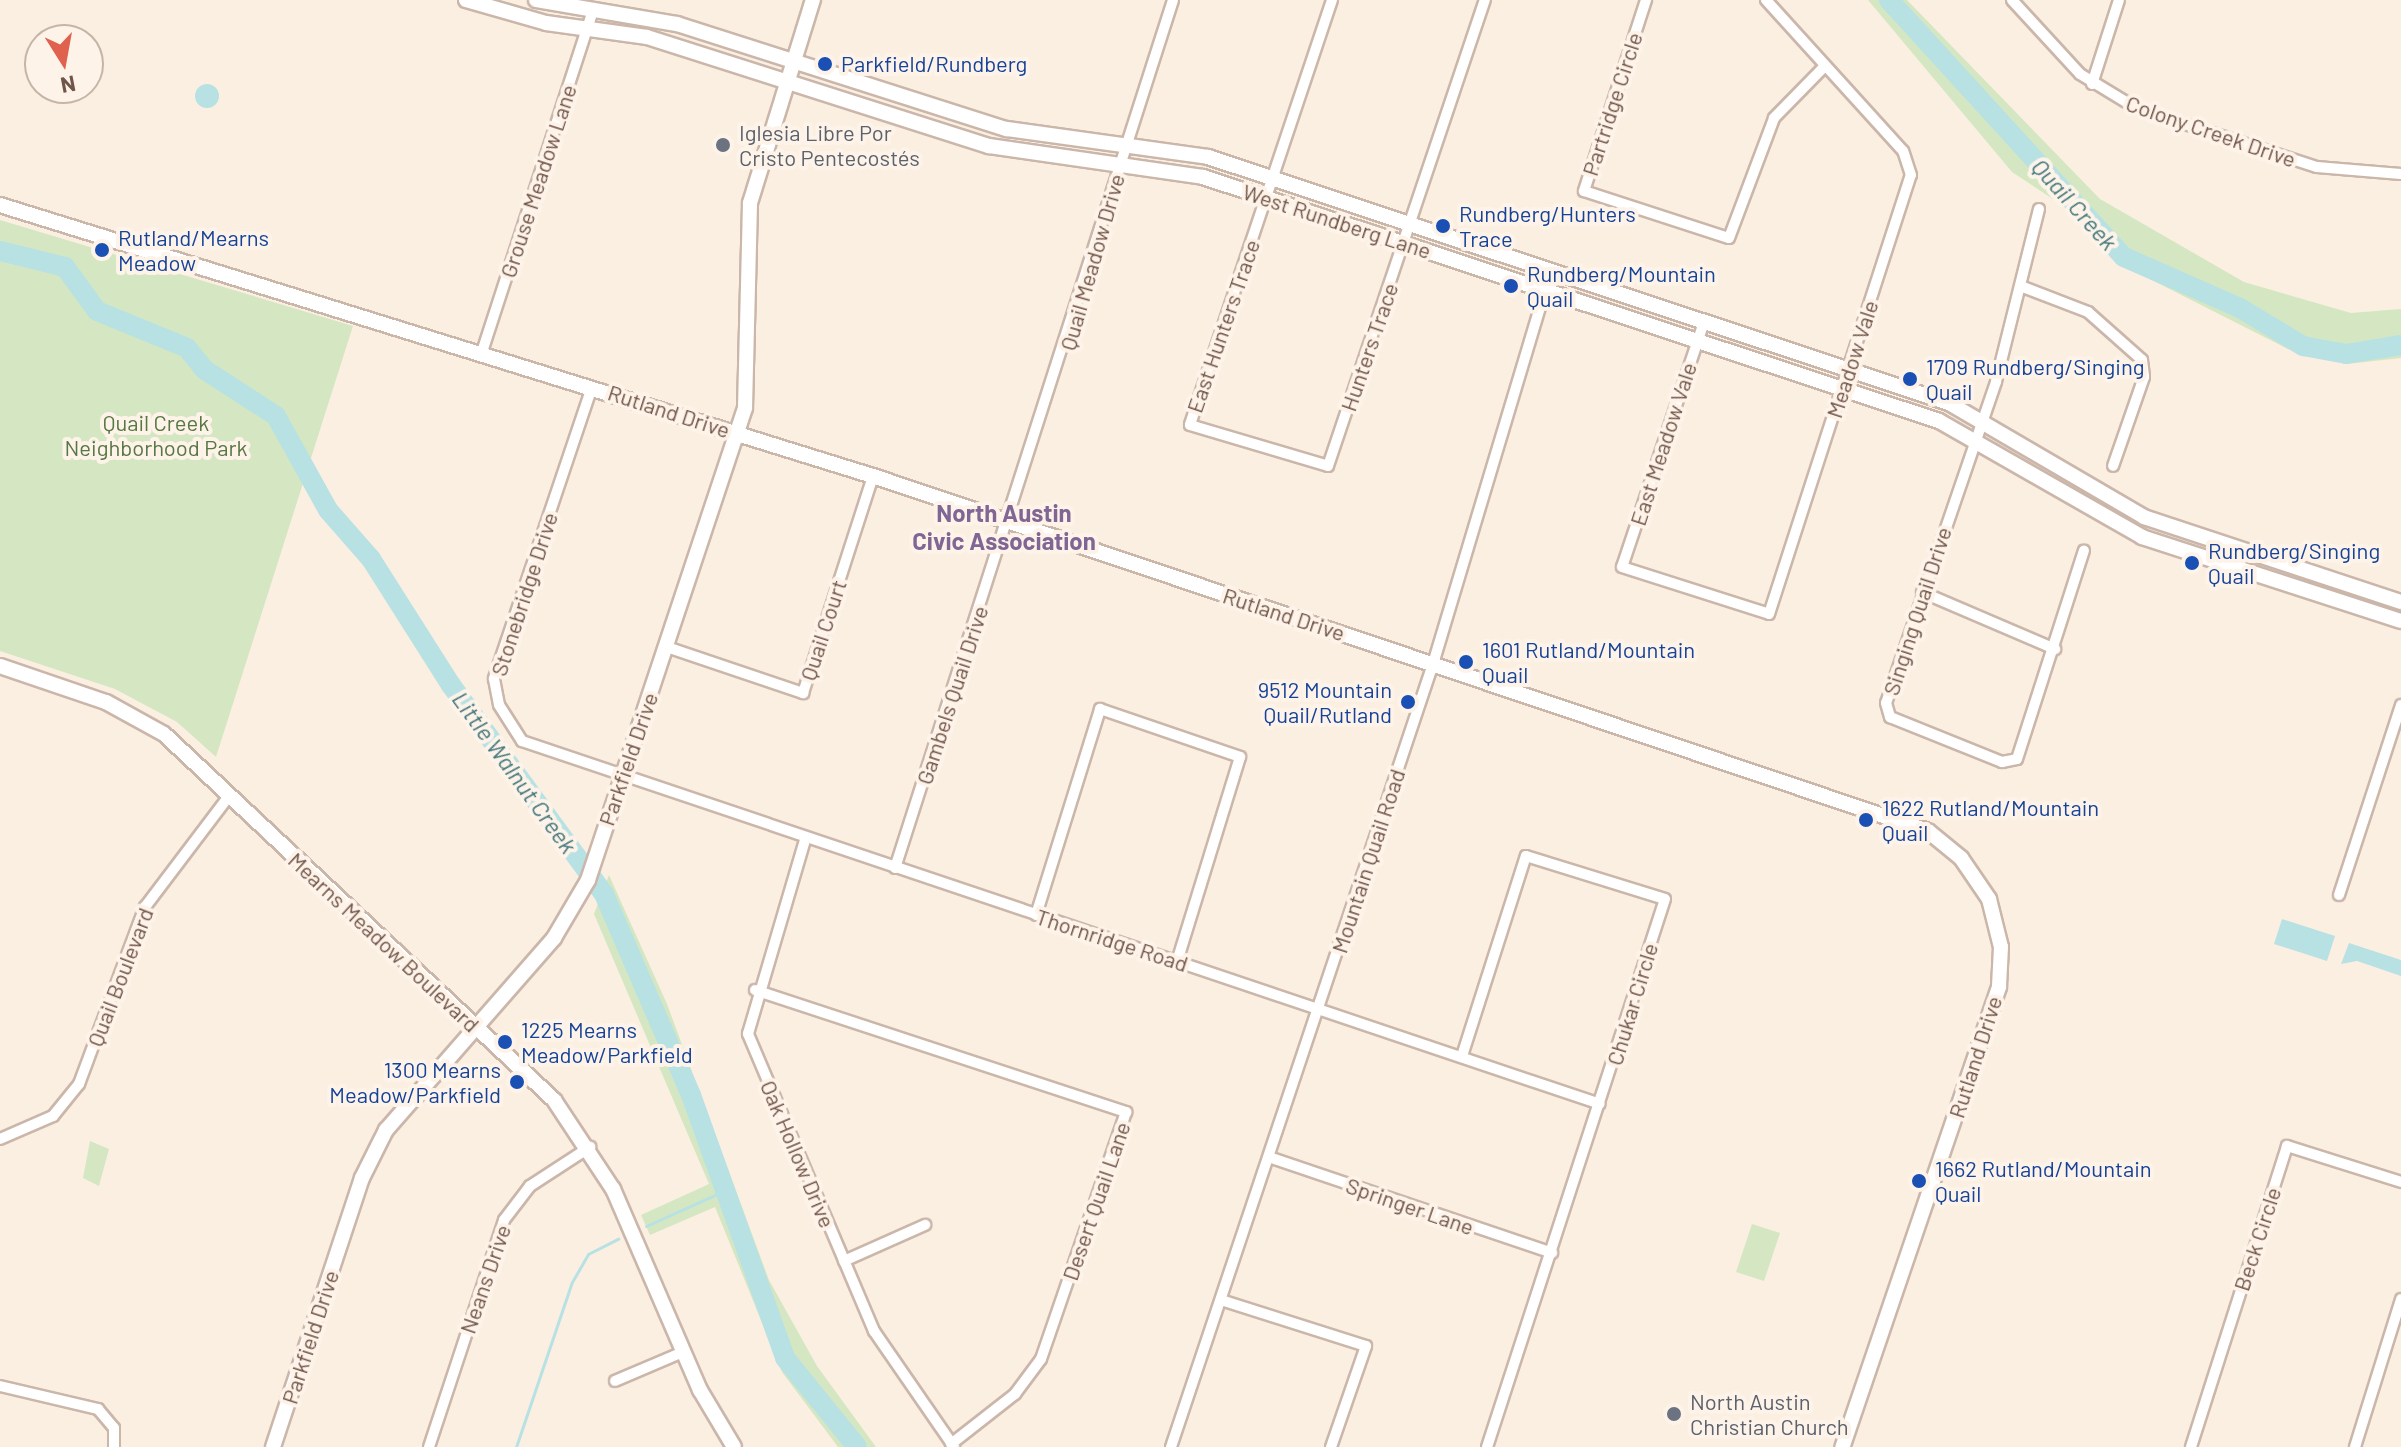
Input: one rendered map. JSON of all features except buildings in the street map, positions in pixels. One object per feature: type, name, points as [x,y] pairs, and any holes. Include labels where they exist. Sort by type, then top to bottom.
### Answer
[{"type":"street","name":"West Rundberg Lane","points":[[466,0],[587,29],[647,37],[972,141],[1122,160],[1266,198],[1843,388],[1974,436],[2088,511],[2169,546],[2401,621]]},
{"type":"street","name":"West Rundberg Lane","points":[[536,0],[677,24],[978,121],[1128,141],[1272,179],[1848,369],[1982,418],[2100,496],[2175,528],[2401,602]]},
{"type":"street","name":"Parkfield Drive","points":[[273,1447],[374,1153],[401,1109],[476,1028],[579,905],[737,432],[749,382],[750,203],[813,0]]},
{"type":"street","name":"Quail Meadow Drive","points":[[1010,523],[1173,0]]},
{"type":"street","name":"East Hunters Trace","points":[[1190,425],[1332,0]]},
{"type":"street","name":"Hunters Trace","points":[[1190,425],[1328,466],[1485,0]]},
{"type":"street","name":"Partridge Circle","points":[[1646,0],[1584,191],[1729,238],[1774,118],[1825,66]]},
{"type":"street","name":"Meadow Vale","points":[[1622,567],[1769,614],[1911,175],[1903,151],[1766,0]]},
{"type":"street","name":"Colony Creek Drive","points":[[2012,0],[2092,84],[2163,119],[2301,163],[2401,174]]},
{"type":"street","points":[[2092,84],[2119,0]]},
{"type":"street","name":"Grouse Meadow Lane","points":[[482,352],[593,10]]},
{"type":"street","points":[[972,141],[978,121]]},
{"type":"street","name":"Rutland Drive","points":[[0,205],[482,352],[873,476],[1907,821],[1946,844],[1982,886],[2001,947],[1994,1006],[1842,1447]]},
{"type":"street","name":"Singing Quail Drive","points":[[2039,209],[2023,287],[1886,703],[1898,723],[2015,761],[2055,649],[2084,550]]},
{"type":"street","name":"Mountain Quail Road","points":[[1171,1447],[1433,664],[1551,271]]},
{"type":"street","points":[[2023,287],[2088,312],[2142,360],[2144,377],[2113,466]]},
{"type":"street","name":"East Meadow Vale","points":[[1622,567],[1704,322]]},
{"type":"street","name":"Stonebridge Drive","points":[[592,387],[494,687],[522,741],[622,779]]},
{"type":"street","name":"Quail Court","points":[[667,647],[803,693],[873,476]]},
{"type":"street","name":"Gambels Quail Drive","points":[[895,868],[1010,523]]},
{"type":"street","points":[[2169,546],[2175,528]]},
{"type":"street","points":[[1922,592],[2055,649]]},
{"type":"street","name":"Mearns Meadow Boulevard","points":[[0,666],[135,716],[189,755],[554,1100],[590,1147],[683,1352],[734,1447]]},
{"type":"street","points":[[2339,895],[2401,705]]},
{"type":"street","points":[[1036,915],[1100,709],[1240,757],[1177,962]]},
{"type":"street","name":"Thornridge Road","points":[[622,779],[1600,1104]]},
{"type":"street","name":"Quail Boulevard","points":[[0,1139],[53,1116],[79,1084],[139,919],[229,796]]},
{"type":"street","name":"Oak Hollow Drive","points":[[805,840],[755,990],[750,1043],[874,1331],[952,1445]]},
{"type":"street","name":"Chukar Circle","points":[[1462,1056],[1526,856],[1665,899],[1487,1447]]},
{"type":"street","name":"Desert Quail Lane","points":[[755,990],[1126,1112],[1041,1359],[1015,1394],[952,1445]]},
{"type":"street","name":"Beck Circle","points":[[2191,1447],[2287,1146],[2401,1182]]},
{"type":"street","name":"Neans Drive","points":[[429,1447],[504,1220],[530,1186],[590,1147]]},
{"type":"street","name":"Springer Lane","points":[[1269,1157],[1552,1253]]},
{"type":"street","points":[[844,1261],[925,1225]]},
{"type":"street","points":[[2355,1447],[2401,1299]]},
{"type":"street","points":[[1221,1300],[1366,1346],[1331,1447]]},
{"type":"street","points":[[615,1381],[683,1352]]},
{"type":"street","points":[[0,1386],[98,1409],[114,1428],[114,1447]]},
{"type":"green space","points":[[1868,0],[1907,0],[2100,199],[2244,282],[2351,313],[2401,309],[2401,358],[2347,364],[2288,349],[2132,270],[2077,215],[2012,172]]},
{"type":"green space","name":"Quail Creek Neighborhood Park","points":[[0,220],[353,326],[216,757],[177,722],[115,689],[0,651]]},
{"type":"green space","points":[[609,875],[667,1004],[769,1280],[817,1366],[876,1447],[838,1447],[782,1372],[715,1207],[650,1235],[641,1215],[709,1184],[594,914]]},
{"type":"green space","points":[[90,1141],[109,1149],[99,1186],[83,1178]]},
{"type":"green space","points":[[1752,1224],[1780,1233],[1764,1281],[1736,1272]]},
{"type":"water","points":[[207,84],[215,88],[219,96],[215,104],[207,108],[199,104],[195,96],[199,88]]},
{"type":"water","points":[[2282,919],[2335,936],[2327,961],[2274,944]]},
{"type":"water","points":[[2349,943],[2401,960],[2401,976],[2357,961],[2341,964]]},
{"type":"waterway","name":"Quail Creek","points":[[1889,0],[2124,257],[2240,308],[2303,346],[2346,354],[2401,345]]},
{"type":"waterway","name":"Little Walnut Creek","points":[[0,251],[65,267],[97,311],[187,348],[205,370],[276,416],[328,510],[371,559],[451,685],[604,894],[691,1095],[785,1358],[857,1447]]},
{"type":"waterway","points":[[646,1226],[726,1190]]},
{"type":"waterway","points":[[516,1447],[572,1282],[588,1254],[618,1239]]},
{"type":"place","name":"Parkfield/Rundberg","points":[[825,64]]},
{"type":"place","name":"Iglesia Libre Por Cristo Pentecostés","points":[[723,145]]},
{"type":"place","name":"Rundberg/Hunters Trace","points":[[1443,226]]},
{"type":"place","name":"Rutland/Mearns Meadow","points":[[102,250]]},
{"type":"place","name":"Rundberg/Mountain Quail","points":[[1511,286]]},
{"type":"place","name":"1709 Rundberg/Singing Quail","points":[[1910,379]]},
{"type":"place","name":"Rundberg/Singing Quail","points":[[2192,563]]},
{"type":"place","name":"1601 Rutland/Mountain Quail","points":[[1466,662]]},
{"type":"place","name":"9512 Mountain Quail/Rutland","points":[[1408,702]]},
{"type":"place","name":"1622 Rutland/Mountain Quail","points":[[1866,820]]},
{"type":"place","name":"1225 Mearns Meadow/Parkfield","points":[[505,1042]]},
{"type":"place","name":"1300 Mearns Meadow/Parkfield","points":[[517,1082]]},
{"type":"place","name":"1662 Rutland/Mountain Quail","points":[[1919,1181]]},
{"type":"place","name":"North Austin Christian Church","points":[[1674,1414]]},
{"type":"district","name":"North Austin Civic Association","points":[[1004,527]]}]
